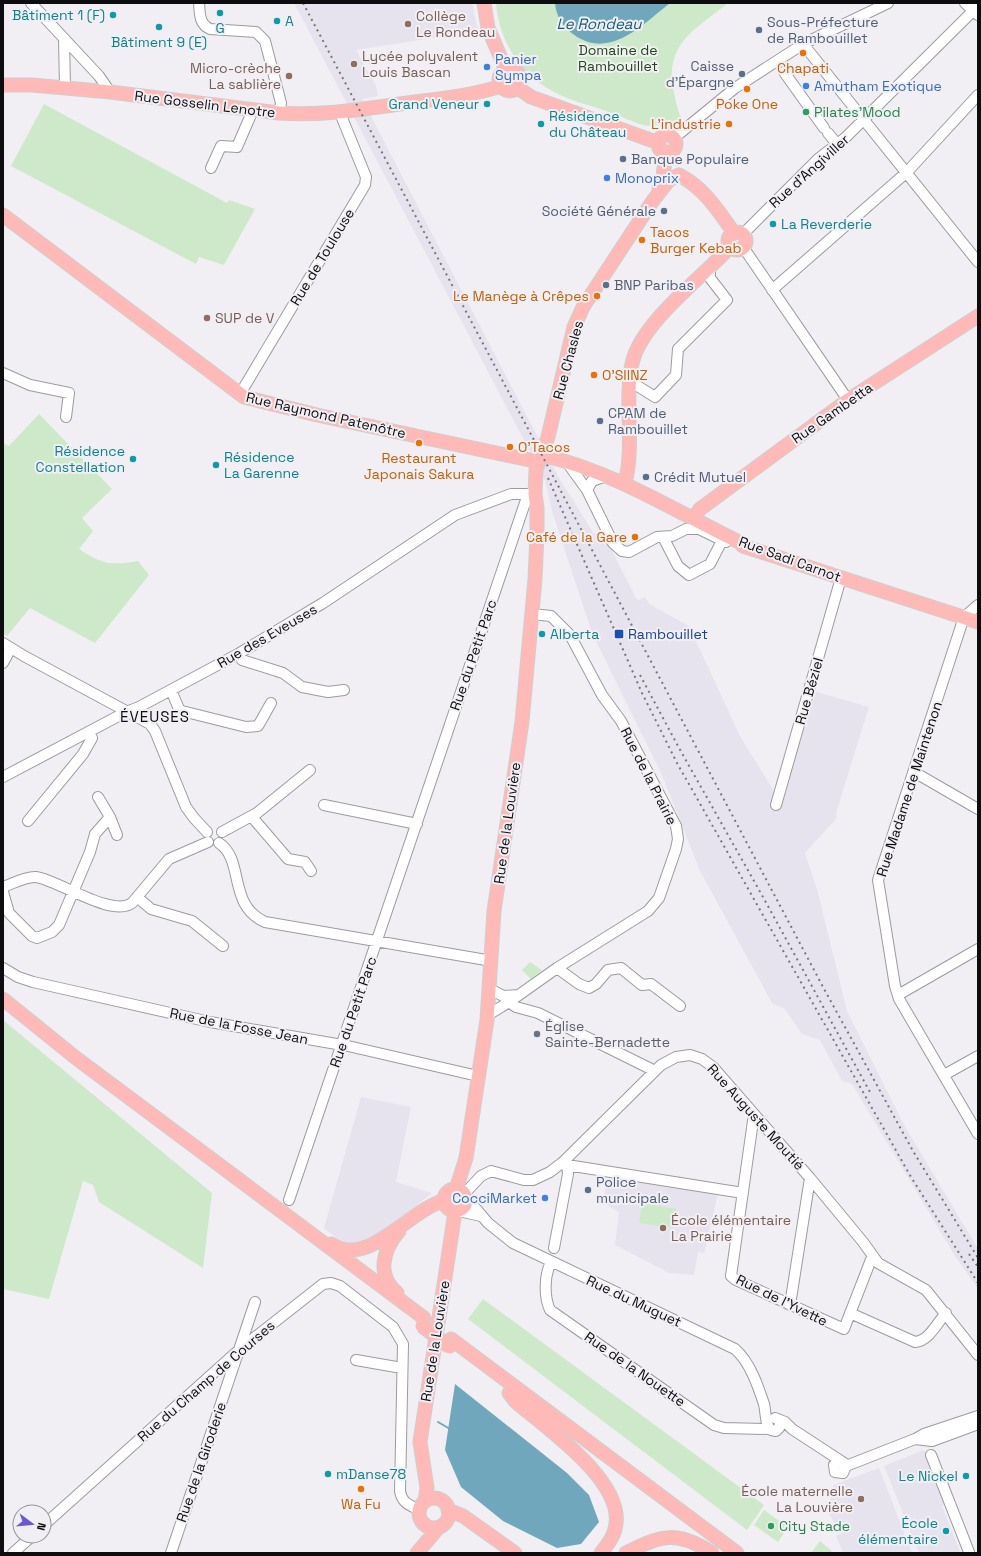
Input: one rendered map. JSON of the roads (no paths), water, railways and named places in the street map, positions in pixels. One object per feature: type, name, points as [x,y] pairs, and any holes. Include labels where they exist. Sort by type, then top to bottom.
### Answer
[{"type":"main road","points":[[484,3],[488,28],[506,70]]},
{"type":"main road","points":[[506,70],[513,70],[519,74],[521,81],[518,88],[509,91],[501,86],[501,75],[506,70]]},
{"type":"main road","name":"Rue Gosselin Lenotre","points":[[3,85],[110,92],[279,113],[340,113],[486,90],[501,86]]},
{"type":"main road","points":[[518,88],[531,96],[664,149],[676,147],[675,137]]},
{"type":"main road","points":[[664,149],[678,175],[703,191],[738,240]]},
{"type":"main road","points":[[652,202],[663,177],[664,149]]},
{"type":"main road","points":[[652,202],[669,180],[678,175]]},
{"type":"main road","name":"Rue Chasles","points":[[540,459],[548,437],[578,318],[583,307],[652,202]]},
{"type":"main road","name":"Rue Raymond Patenôtre","points":[[3,215],[240,394],[253,400],[317,415],[540,459]]},
{"type":"main road","name":"Rue d'Angiviller","points":[[625,483],[630,453],[630,384],[635,353],[648,331],[738,240]]},
{"type":"main road","name":"Rue Gambetta","points":[[697,523],[700,509],[848,400],[978,316]]},
{"type":"main road","points":[[548,437],[554,448],[566,461]]},
{"type":"main road","name":"Rue Sadi Carnot","points":[[540,459],[566,461],[625,483],[731,541],[978,622]]},
{"type":"main road","name":"Rue de la Louvière","points":[[462,1194],[466,1158],[488,1015],[494,911],[522,722],[532,614],[537,534],[529,497],[535,481],[540,459]]},
{"type":"main road","points":[[3,999],[70,1053],[408,1307],[423,1322]]},
{"type":"main road","points":[[3,1011],[101,1087],[737,1553]]},
{"type":"main road","points":[[446,1192],[462,1194],[464,1207],[457,1212],[446,1208],[443,1202],[446,1192]]},
{"type":"main road","points":[[307,1230],[335,1247],[349,1251],[363,1249],[375,1244],[432,1204],[443,1202]]},
{"type":"main road","name":"Rue de la Louvière","points":[[422,1505],[427,1488],[420,1442],[422,1417],[457,1212]]},
{"type":"main road","points":[[408,1307],[404,1300],[390,1286],[385,1276],[384,1265],[389,1244],[410,1219]]},
{"type":"main road","points":[[450,1343],[509,1393],[725,1553]]},
{"type":"main road","points":[[509,1393],[515,1401],[578,1454],[606,1485],[613,1497],[616,1510],[616,1524],[611,1540],[601,1553]]},
{"type":"main road","name":"Rue de la Louvière","points":[[425,1470],[440,1499]]},
{"type":"main road","points":[[417,1552],[444,1520],[445,1504],[440,1499],[432,1498],[422,1505],[419,1517],[423,1523],[430,1528],[444,1520],[462,1516],[515,1553]]},
{"type":"main road","points":[[417,1552],[423,1534],[423,1523]]},
{"type":"main road","points":[[626,1553],[661,1537],[675,1537],[689,1540],[712,1553]]},
{"type":"street","points":[[32,3],[99,76],[110,92]]},
{"type":"street","points":[[199,3],[201,19],[204,26],[210,29],[256,32],[261,35],[265,41],[281,104],[279,113]]},
{"type":"street","points":[[675,137],[735,88],[780,67],[803,44],[888,3]]},
{"type":"street","points":[[965,3],[976,11]]},
{"type":"street","name":"Rue d'Angiviller","points":[[738,240],[818,159],[864,121],[976,11]]},
{"type":"street","points":[[64,39],[65,88]]},
{"type":"street","points":[[803,44],[978,262]]},
{"type":"street","points":[[780,67],[837,144]]},
{"type":"street","points":[[772,290],[907,172],[978,95]]},
{"type":"street","points":[[211,168],[221,146],[237,146],[253,110]]},
{"type":"street","name":"Rue de Toulouse","points":[[240,394],[365,185],[366,177],[340,113]]},
{"type":"street","points":[[738,240],[848,400]]},
{"type":"street","points":[[630,384],[636,385],[655,397],[676,375],[678,349],[727,300],[710,278],[710,268]]},
{"type":"street","points":[[3,373],[30,385],[69,393],[66,417]]},
{"type":"street","points":[[566,461],[587,490],[618,549],[629,552],[657,537],[672,536],[697,523],[711,535],[731,541]]},
{"type":"street","points":[[587,490],[592,481],[606,476]]},
{"type":"street","name":"Rue des Eveuses","points":[[3,777],[126,712],[139,708],[238,654],[324,603],[455,515],[511,494],[529,497]]},
{"type":"street","name":"Rue du Petit Parc","points":[[289,1200],[529,497]]},
{"type":"street","points":[[679,512],[685,520],[686,529]]},
{"type":"street","points":[[711,535],[715,556]]},
{"type":"street","points":[[663,537],[678,566],[689,575],[706,567],[731,541]]},
{"type":"street","name":"Rue Béziel","points":[[776,804],[841,578]]},
{"type":"street","points":[[964,617],[978,605]]},
{"type":"street","name":"Rue de la Prairie","points":[[488,1015],[557,968],[648,911],[656,904],[678,839],[676,826],[659,792],[621,721],[602,695],[570,635],[551,616],[532,614]]},
{"type":"street","name":"Rue Madame de Maintenon","points":[[964,617],[878,880],[898,995],[978,1134]]},
{"type":"street","points":[[3,663],[7,645],[126,712],[147,721],[153,727],[186,808],[214,844],[219,843]]},
{"type":"street","points":[[238,654],[242,660],[283,673],[302,687],[328,692],[344,690]]},
{"type":"street","points":[[171,690],[179,709],[182,711],[246,727],[258,726],[271,703]]},
{"type":"street","points":[[28,821],[83,754],[92,738],[88,732]]},
{"type":"street","points":[[222,832],[252,817],[310,770]]},
{"type":"street","points":[[914,772],[978,809]]},
{"type":"street","points":[[98,797],[110,817],[117,835]]},
{"type":"street","points":[[324,805],[417,824]]},
{"type":"street","points":[[3,892],[9,913],[32,936],[37,938],[52,932],[59,925],[74,892],[90,852],[95,834],[110,817]]},
{"type":"street","points":[[252,817],[288,859],[305,862],[311,871]]},
{"type":"street","points":[[3,887],[36,877],[74,892],[122,907],[128,905],[137,897],[169,859],[208,837],[211,828],[216,828],[222,832]]},
{"type":"street","points":[[219,843],[222,839],[222,832]]},
{"type":"street","points":[[219,843],[230,856],[244,903],[261,920],[377,942],[492,961]]},
{"type":"street","points":[[137,897],[151,909],[192,921],[223,946]]},
{"type":"street","points":[[898,995],[978,949]]},
{"type":"street","name":"Rue de la Fosse Jean","points":[[3,968],[18,978],[33,982],[210,1022],[342,1045],[478,1076]]},
{"type":"street","points":[[557,968],[579,984],[589,988],[596,984],[608,970],[621,968],[642,985],[651,984],[680,1006]]},
{"type":"street","points":[[490,989],[503,996],[518,995]]},
{"type":"street","points":[[509,1002],[538,1014],[650,1070],[653,1073]]},
{"type":"street","name":"Rue Auguste Moutié","points":[[462,1194],[481,1176],[491,1171],[524,1180],[533,1180],[565,1164],[653,1073],[666,1062],[676,1057],[690,1055],[702,1059],[713,1067],[810,1178],[881,1266],[926,1290],[978,1354]]},
{"type":"street","points":[[944,1075],[978,1056]]},
{"type":"street","name":"Rue de l'Yvette","points":[[754,1114],[731,1276],[736,1280],[844,1329],[872,1256]]},
{"type":"street","points":[[554,1248],[568,1174],[565,1164],[743,1193]]},
{"type":"street","points":[[790,1305],[810,1178]]},
{"type":"street","name":"Rue du Muguet","points":[[462,1194],[481,1216],[513,1243],[735,1349],[748,1366],[764,1405],[774,1424]]},
{"type":"street","name":"Rue du Muguet","points":[[457,1212],[481,1216]]},
{"type":"street","name":"Rue de la Nouette","points":[[551,1262],[549,1266],[546,1290],[546,1301],[550,1310],[714,1425],[724,1428],[774,1424]]},
{"type":"street","name":"Rue du Champ de Courses","points":[[52,1518],[240,1348],[323,1284],[330,1283],[340,1286],[393,1327],[403,1344],[400,1491],[401,1499],[407,1504],[422,1505]]},
{"type":"street","name":"Rue de la Giroderie","points":[[171,1553],[255,1302]]},
{"type":"street","points":[[850,1313],[915,1342],[922,1340],[927,1336],[946,1313]]},
{"type":"street","points":[[356,1360],[402,1368]]},
{"type":"street","points":[[774,1424],[792,1428],[827,1452],[840,1464],[978,1416]]},
{"type":"street","points":[[915,1439],[932,1441],[978,1424]]},
{"type":"street","points":[[931,1455],[969,1552]]},
{"type":"street","points":[[13,1553],[23,1544]]},
{"type":"water","name":"Le Rondeau","points":[[555,3],[670,3],[636,30],[624,37],[612,42],[599,44],[586,41],[569,31],[558,17]]},
{"type":"water","points":[[455,1384],[567,1473],[589,1495],[599,1522],[581,1544],[557,1548],[503,1521],[461,1487],[445,1450]]},
{"type":"waterway","points":[[438,1422],[450,1429]]},
{"type":"railway","points":[[303,3],[823,987],[913,1151],[978,1258]]},
{"type":"railway","points":[[548,478],[642,693],[677,763],[911,1177],[978,1283]]},
{"type":"railway","points":[[640,675],[871,1094]]},
{"type":"railway","points":[[969,1254],[978,1267]]},
{"type":"place","name":"G","points":[[220,13]]},
{"type":"place","name":"Bâtiment 1 (F)","points":[[113,15]]},
{"type":"place","name":"A","points":[[277,21]]},
{"type":"place","name":"Collège Le Rondeau","points":[[408,24]]},
{"type":"place","name":"Bâtiment 9 (E)","points":[[159,27]]},
{"type":"place","name":"Sous-Préfecture de Rambouillet","points":[[759,30]]},
{"type":"place","name":"Chapati","points":[[803,53]]},
{"type":"place","name":"Lycée polyvalent Louis Bascan","points":[[354,64]]},
{"type":"place","name":"Panier Sympa","points":[[487,67]]},
{"type":"place","name":"Caisse d'Épargne","points":[[742,74]]},
{"type":"place","name":"Micro-crèche La sablière","points":[[289,76]]},
{"type":"place","name":"Amutham Exotique","points":[[806,86]]},
{"type":"place","name":"Poke One","points":[[747,89]]},
{"type":"place","name":"Grand Veneur","points":[[487,104]]},
{"type":"place","name":"Pilates'Mood","points":[[806,112]]},
{"type":"place","name":"Résidence du Château","points":[[541,124]]},
{"type":"place","name":"L'industrie","points":[[729,124]]},
{"type":"place","name":"Banque Populaire","points":[[623,159]]},
{"type":"place","name":"Monoprix","points":[[607,178]]},
{"type":"place","name":"Société Générale","points":[[664,211]]},
{"type":"place","name":"La Reverderie","points":[[773,224]]},
{"type":"place","name":"Tacos Burger Kebab","points":[[642,240]]},
{"type":"place","name":"BNP Paribas","points":[[606,285]]},
{"type":"place","name":"Le Manège à Crêpes","points":[[597,296]]},
{"type":"place","name":"SUP de V","points":[[207,318]]},
{"type":"place","name":"O'SIINZ","points":[[594,375]]},
{"type":"place","name":"CPAM de Rambouillet","points":[[600,421]]},
{"type":"place","name":"Restaurant Japonais Sakura","points":[[419,443]]},
{"type":"place","name":"O'Tacos","points":[[510,447]]},
{"type":"place","name":"Résidence Constellation","points":[[133,459]]},
{"type":"place","name":"Résidence La Garenne","points":[[216,465]]},
{"type":"place","name":"Crédit Mutuel","points":[[646,477]]},
{"type":"place","name":"Café de la Gare","points":[[635,537]]},
{"type":"place","name":"Alberta","points":[[542,634]]},
{"type":"place","name":"Rambouillet","points":[[619,634]]},
{"type":"place","name":"Église Sainte-Bernadette","points":[[537,1034]]},
{"type":"place","name":"Police municipale","points":[[588,1190]]},
{"type":"place","name":"CocciMarket","points":[[545,1198]]},
{"type":"place","name":"École élémentaire La Prairie","points":[[663,1228]]},
{"type":"place","name":"mDanse78","points":[[328,1474]]},
{"type":"place","name":"Le Nickel","points":[[966,1476]]},
{"type":"place","name":"Wa Fu","points":[[361,1489]]},
{"type":"place","name":"École maternelle La Louvière","points":[[861,1499]]},
{"type":"place","name":"City Stade","points":[[771,1526]]},
{"type":"place","name":"École élémentaire","points":[[946,1531]]},
{"type":"district","name":"ÉVEUSES","points":[[155,716]]},
{"type":"park label","name":"Domaine de Rambouillet","points":[[618,58]]}]
